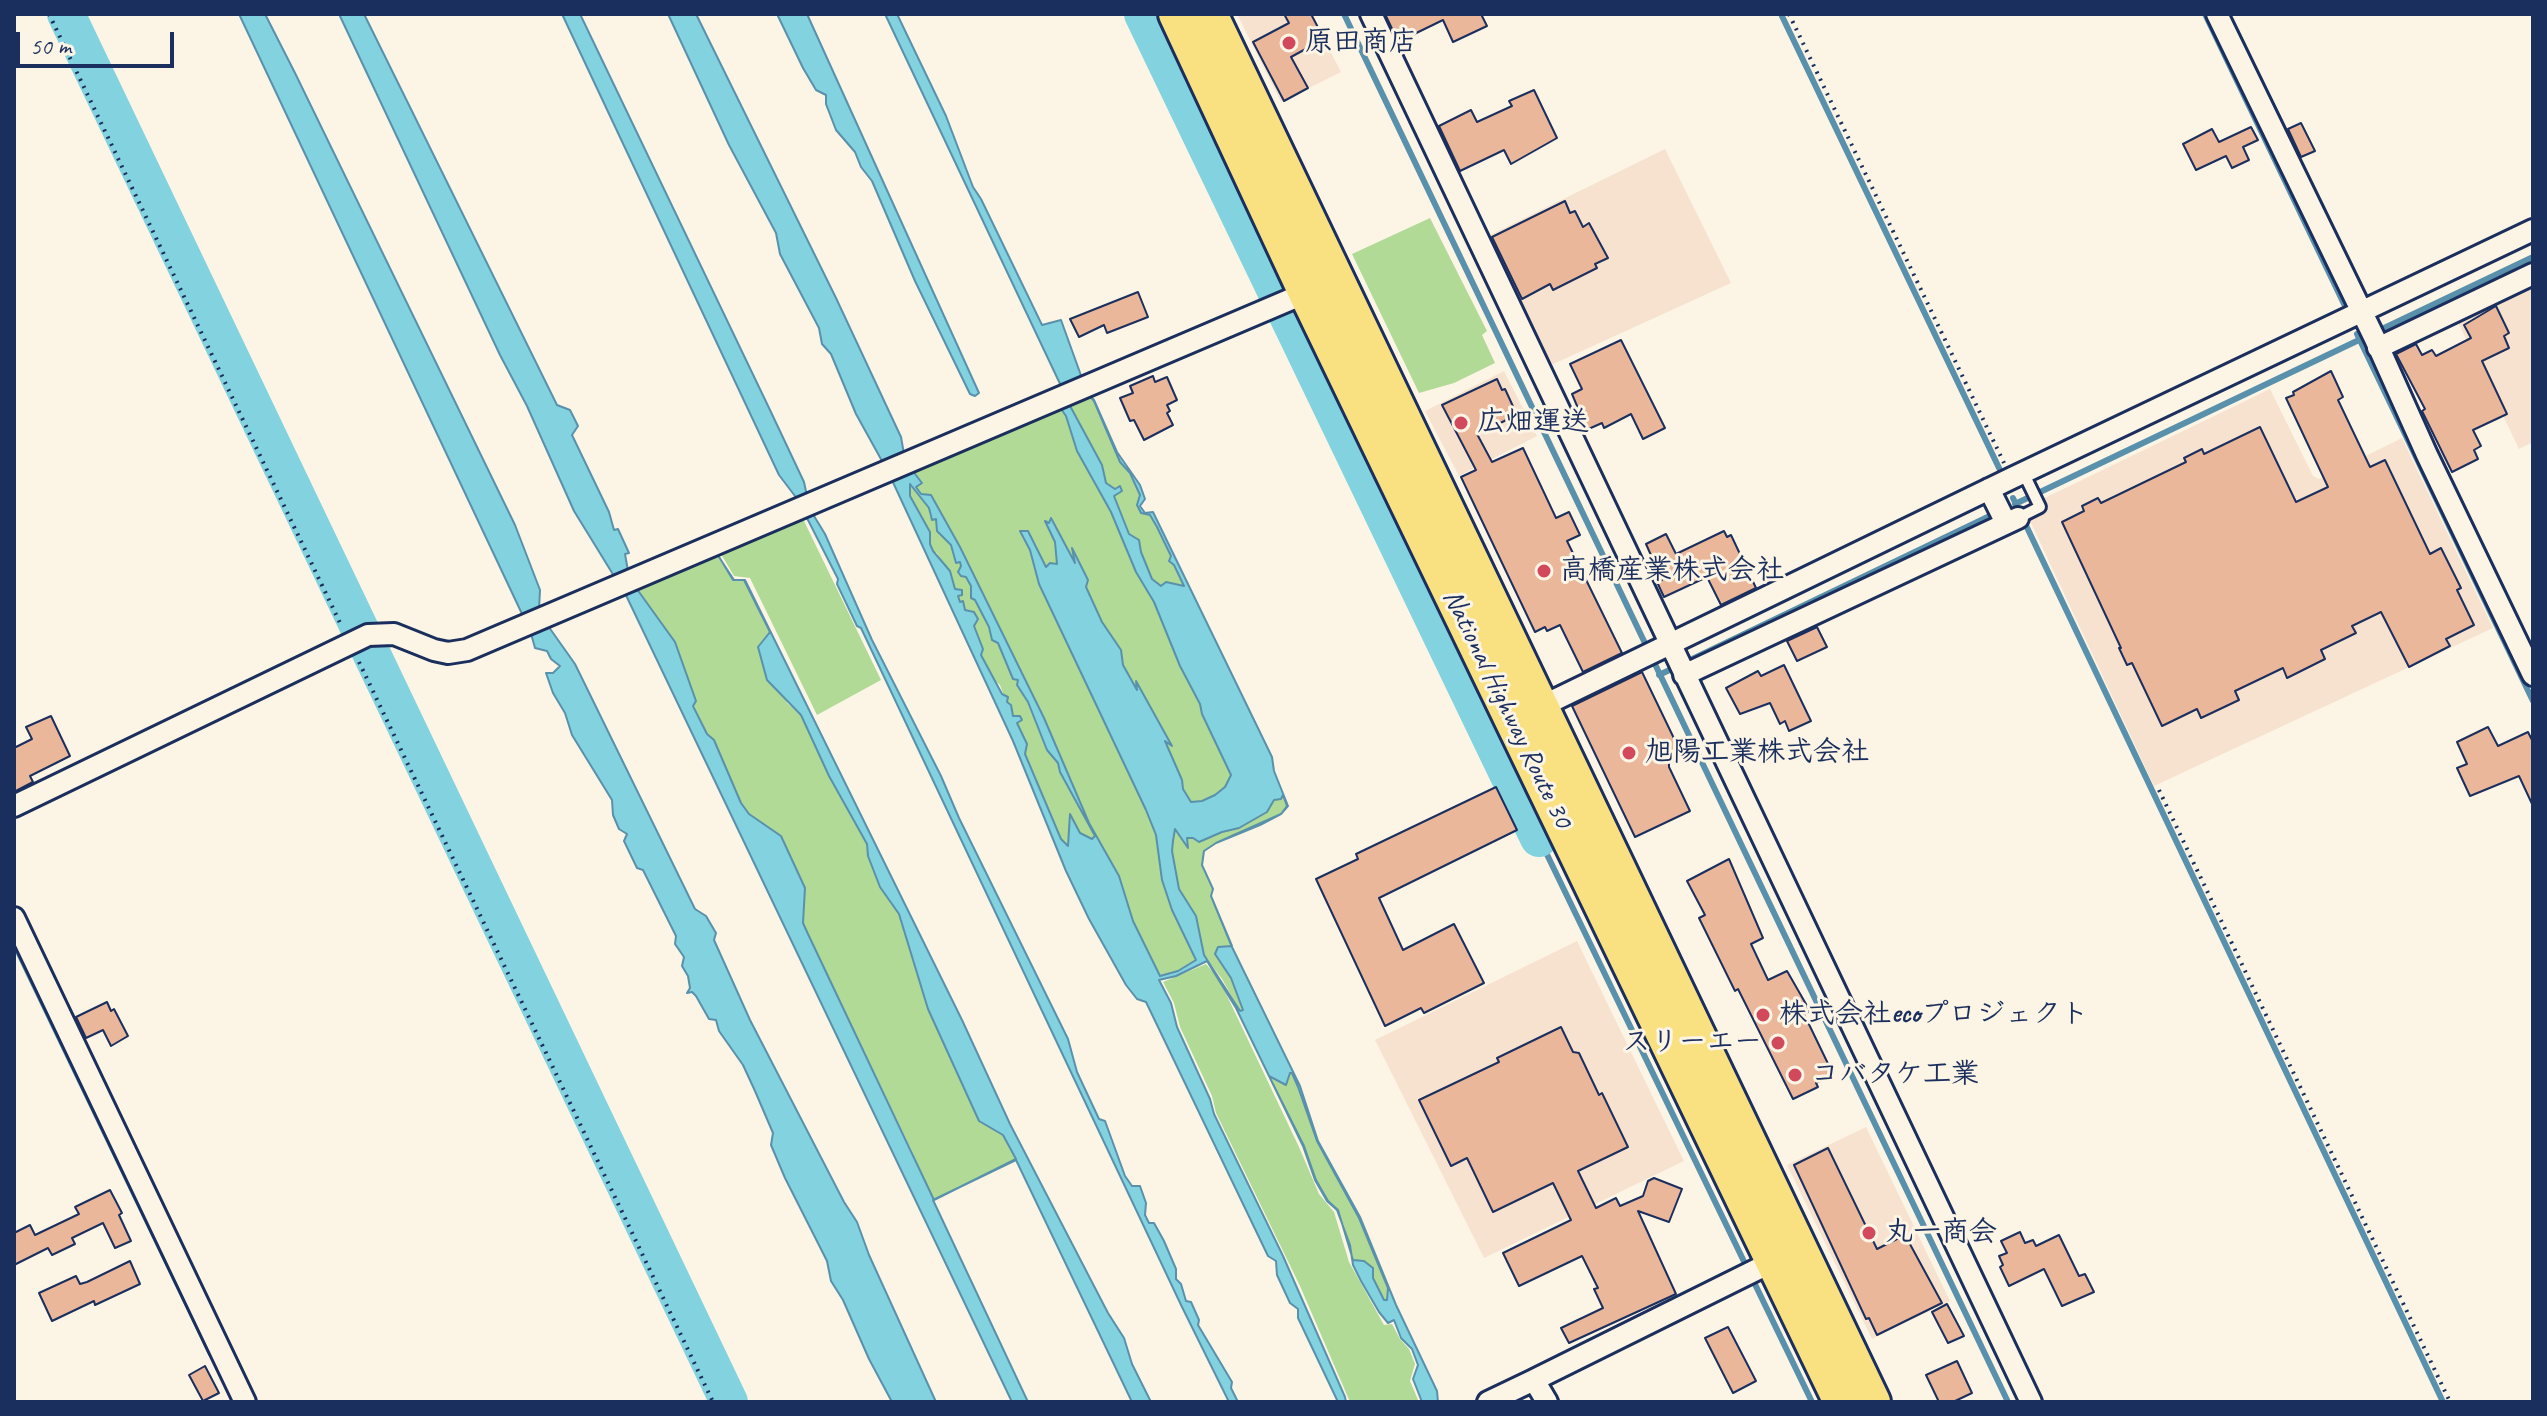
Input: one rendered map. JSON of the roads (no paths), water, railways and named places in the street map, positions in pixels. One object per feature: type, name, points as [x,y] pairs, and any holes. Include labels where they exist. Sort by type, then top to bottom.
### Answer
[{"type":"highway","name":"National Highway Route 30","points":[[1177,14],[1872,1402]]},
{"type":"highway","name":"National Highway Route 30","points":[[1209,14],[1313,290]]},
{"type":"highway","name":"National Highway Route 30","points":[[1526,713],[1768,1264],[1842,1402]]},
{"type":"street","points":[[1371,14],[1667,657],[2031,1402]]},
{"type":"street","points":[[2217,14],[2533,675]]},
{"type":"street","points":[[2371,331],[2533,230]]},
{"type":"street","points":[[1526,713],[1667,657],[2006,511],[2022,479],[2371,331],[2533,274]]},
{"type":"street","points":[[14,806],[358,640],[394,634],[434,650],[448,653],[467,650],[1313,290]]},
{"type":"street","points":[[1667,657],[2006,511]]},
{"type":"street","points":[[14,918],[245,1402]]},
{"type":"street","points":[[1488,1402],[1768,1264]]},
{"type":"street","points":[[1534,1380],[1547,1402]]},
{"type":"lane","points":[[2006,511],[2040,507],[2022,479]]},
{"type":"water","points":[[239,14],[265,14],[295,73],[515,525],[540,590],[539,609],[523,616]]},
{"type":"water","points":[[339,14],[364,14],[557,405],[570,410],[578,426],[572,435],[609,512],[614,530],[618,529],[629,553],[625,554],[628,571],[614,576],[574,511]]},
{"type":"water","points":[[562,14],[580,14],[804,482],[807,496],[798,500],[779,475]]},
{"type":"water","points":[[668,14],[696,14],[836,298],[901,437],[904,454],[882,461],[856,414],[831,354],[822,344],[819,328],[780,254],[776,233],[729,145]]},
{"type":"water","points":[[777,14],[807,14],[979,393],[975,396],[970,394],[915,281],[872,181],[861,167],[855,152],[836,130],[826,104],[826,95],[816,90]]},
{"type":"water","points":[[885,14],[897,14],[946,116],[973,187],[1042,325],[1061,320],[1083,381],[1062,388]]},
{"type":"water","points":[[1088,393],[1094,400],[1117,452],[1140,485],[1145,499],[1140,506],[1145,513],[1153,512],[1272,757],[1274,771],[1288,806],[1281,814],[1287,806],[1283,795],[1281,799],[1274,800],[1267,812],[1239,828],[1199,842],[1187,838],[1188,848],[1175,829],[1172,851],[1179,889],[1196,916],[1204,955],[1240,1011],[1243,1010],[1231,978],[1215,954],[1218,947],[1232,946],[1300,1086],[1318,1141],[1360,1217],[1396,1305],[1437,1391],[1438,1402],[1422,1402],[1413,1379],[1418,1365],[1412,1349],[1401,1338],[1394,1320],[1388,1323],[1379,1312],[1353,1265],[1352,1255],[1353,1260],[1364,1261],[1373,1268],[1373,1278],[1384,1300],[1387,1300],[1388,1288],[1359,1218],[1317,1141],[1292,1073],[1286,1085],[1269,1076],[1236,1008],[1207,961],[1176,976],[1159,980],[1214,1114],[1283,1256],[1345,1397],[1346,1402],[1338,1402],[1298,1318],[1298,1309],[1290,1303],[1277,1275],[1276,1261],[1268,1256],[1146,1002],[1137,999],[1126,985],[1089,919],[1013,741],[891,478]],"holes":[[[1088,394],[1094,401],[1120,462],[1130,473],[1140,495],[1137,505],[1141,513],[1150,515],[1157,527],[1171,556],[1169,561],[1184,586],[1166,582],[1161,586],[1152,579],[1139,540],[1129,534],[1114,496],[1122,491],[1120,486],[1115,489],[1106,483],[1102,465],[1069,404]],[[1059,406],[1066,416],[1077,451],[1111,512],[1136,572],[1154,602],[1231,775],[1225,787],[1215,795],[1191,802],[1165,741],[1172,746],[1136,681],[1137,690],[1123,665],[1121,650],[1102,622],[1086,587],[1088,580],[1072,548],[1075,563],[1051,518],[1049,523],[1045,521],[1055,542],[1057,564],[1050,563],[1046,567],[1028,531],[1020,531],[1030,550],[1039,584],[1156,835],[1162,880],[1172,910],[1196,960],[1178,971],[1160,976],[1133,921],[1119,876],[1089,823],[1044,718],[960,547],[931,495],[921,494],[916,487],[922,483],[912,470]],[[910,484],[929,508],[932,520],[936,519],[937,531],[951,545],[956,563],[960,562],[958,572],[966,577],[971,586],[971,598],[989,627],[992,640],[998,643],[1013,679],[1018,680],[1017,685],[1028,702],[1047,750],[1058,763],[1095,836],[1092,839],[1080,833],[1070,814],[1068,846],[1061,839],[1025,754],[1027,744],[1017,723],[1022,720],[1020,716],[1013,716],[1008,697],[1002,694],[981,655],[983,649],[974,626],[978,619],[974,612],[965,610],[963,601],[960,602],[958,596],[962,595],[962,590],[955,589],[950,571],[933,551],[930,532],[910,496]]]},
{"type":"water","points":[[811,511],[825,534],[872,640],[1068,1039],[1077,1072],[1099,1119],[1105,1121],[1125,1176],[1132,1186],[1140,1186],[1146,1203],[1145,1215],[1149,1223],[1154,1223],[1164,1241],[1186,1301],[1191,1302],[1199,1320],[1198,1325],[1232,1382],[1231,1388],[1238,1402],[1229,1402],[1182,1307],[861,628],[857,626],[837,584],[838,579],[803,515]]},
{"type":"water","points":[[715,550],[722,562],[715,551],[634,585],[675,642],[696,701],[693,706],[707,734],[714,740],[741,803],[749,814],[781,836],[805,888],[803,923],[1028,1402],[1012,1402],[623,589]]},
{"type":"water","points":[[744,580],[745,580],[962,1020],[1010,1124],[1124,1338],[1132,1364],[1151,1402],[1132,1402],[1016,1160],[961,1187],[1016,1159],[1003,1135],[979,1121],[928,1009],[899,914],[880,887],[868,856],[867,844],[829,776],[801,715],[767,680],[758,647],[770,632]]},
{"type":"water","points":[[546,623],[575,664],[695,909],[706,916],[716,933],[714,940],[750,1020],[857,1222],[936,1402],[892,1402],[869,1359],[843,1300],[831,1281],[827,1261],[785,1178],[771,1145],[773,1133],[743,1065],[719,1031],[716,1020],[709,1019],[692,992],[687,993],[690,988],[688,976],[682,966],[684,957],[675,944],[676,936],[643,870],[637,868],[624,841],[627,834],[619,829],[613,815],[612,800],[572,735],[565,713],[553,693],[546,673],[553,673],[560,666],[547,651],[535,648],[530,630]]},
{"type":"water","points":[[1281,814],[1260,825],[1216,843]]},
{"type":"water","points":[[1270,1077],[1304,1146],[1316,1180],[1328,1201],[1338,1210],[1342,1224],[1337,1210],[1327,1201],[1315,1180],[1303,1146]]},
{"type":"waterway","points":[[66,14],[729,1402]]},
{"type":"waterway","points":[[1143,14],[1539,838]]},
{"type":"waterway","points":[[1344,14],[2008,1402]]},
{"type":"waterway","points":[[1781,14],[2000,470]]},
{"type":"waterway","points":[[2205,14],[2344,304]]},
{"type":"waterway","points":[[2015,504],[2533,257]]},
{"type":"waterway","points":[[2357,334],[2533,701]]},
{"type":"waterway","points":[[2013,498],[2443,1402]]},
{"type":"waterway","points":[[1659,675],[1998,512]]},
{"type":"waterway","points":[[1539,838],[1812,1402]]},
{"type":"waterway","points":[[14,943],[211,1354]]},
{"type":"place","name":"原田商店","points":[[1289,43]]},
{"type":"place","name":"広畑運送","points":[[1461,423]]},
{"type":"place","name":"高橋産業株式会社","points":[[1544,571]]},
{"type":"place","name":"旭陽工業株式会社","points":[[1629,753]]},
{"type":"place","name":"株式会社ecoプロジェクト","points":[[1763,1015]]},
{"type":"place","name":"スリーエー","points":[[1778,1043]]},
{"type":"place","name":"コバタケ工業","points":[[1795,1075]]},
{"type":"place","name":"丸一商会","points":[[1869,1233]]}]
